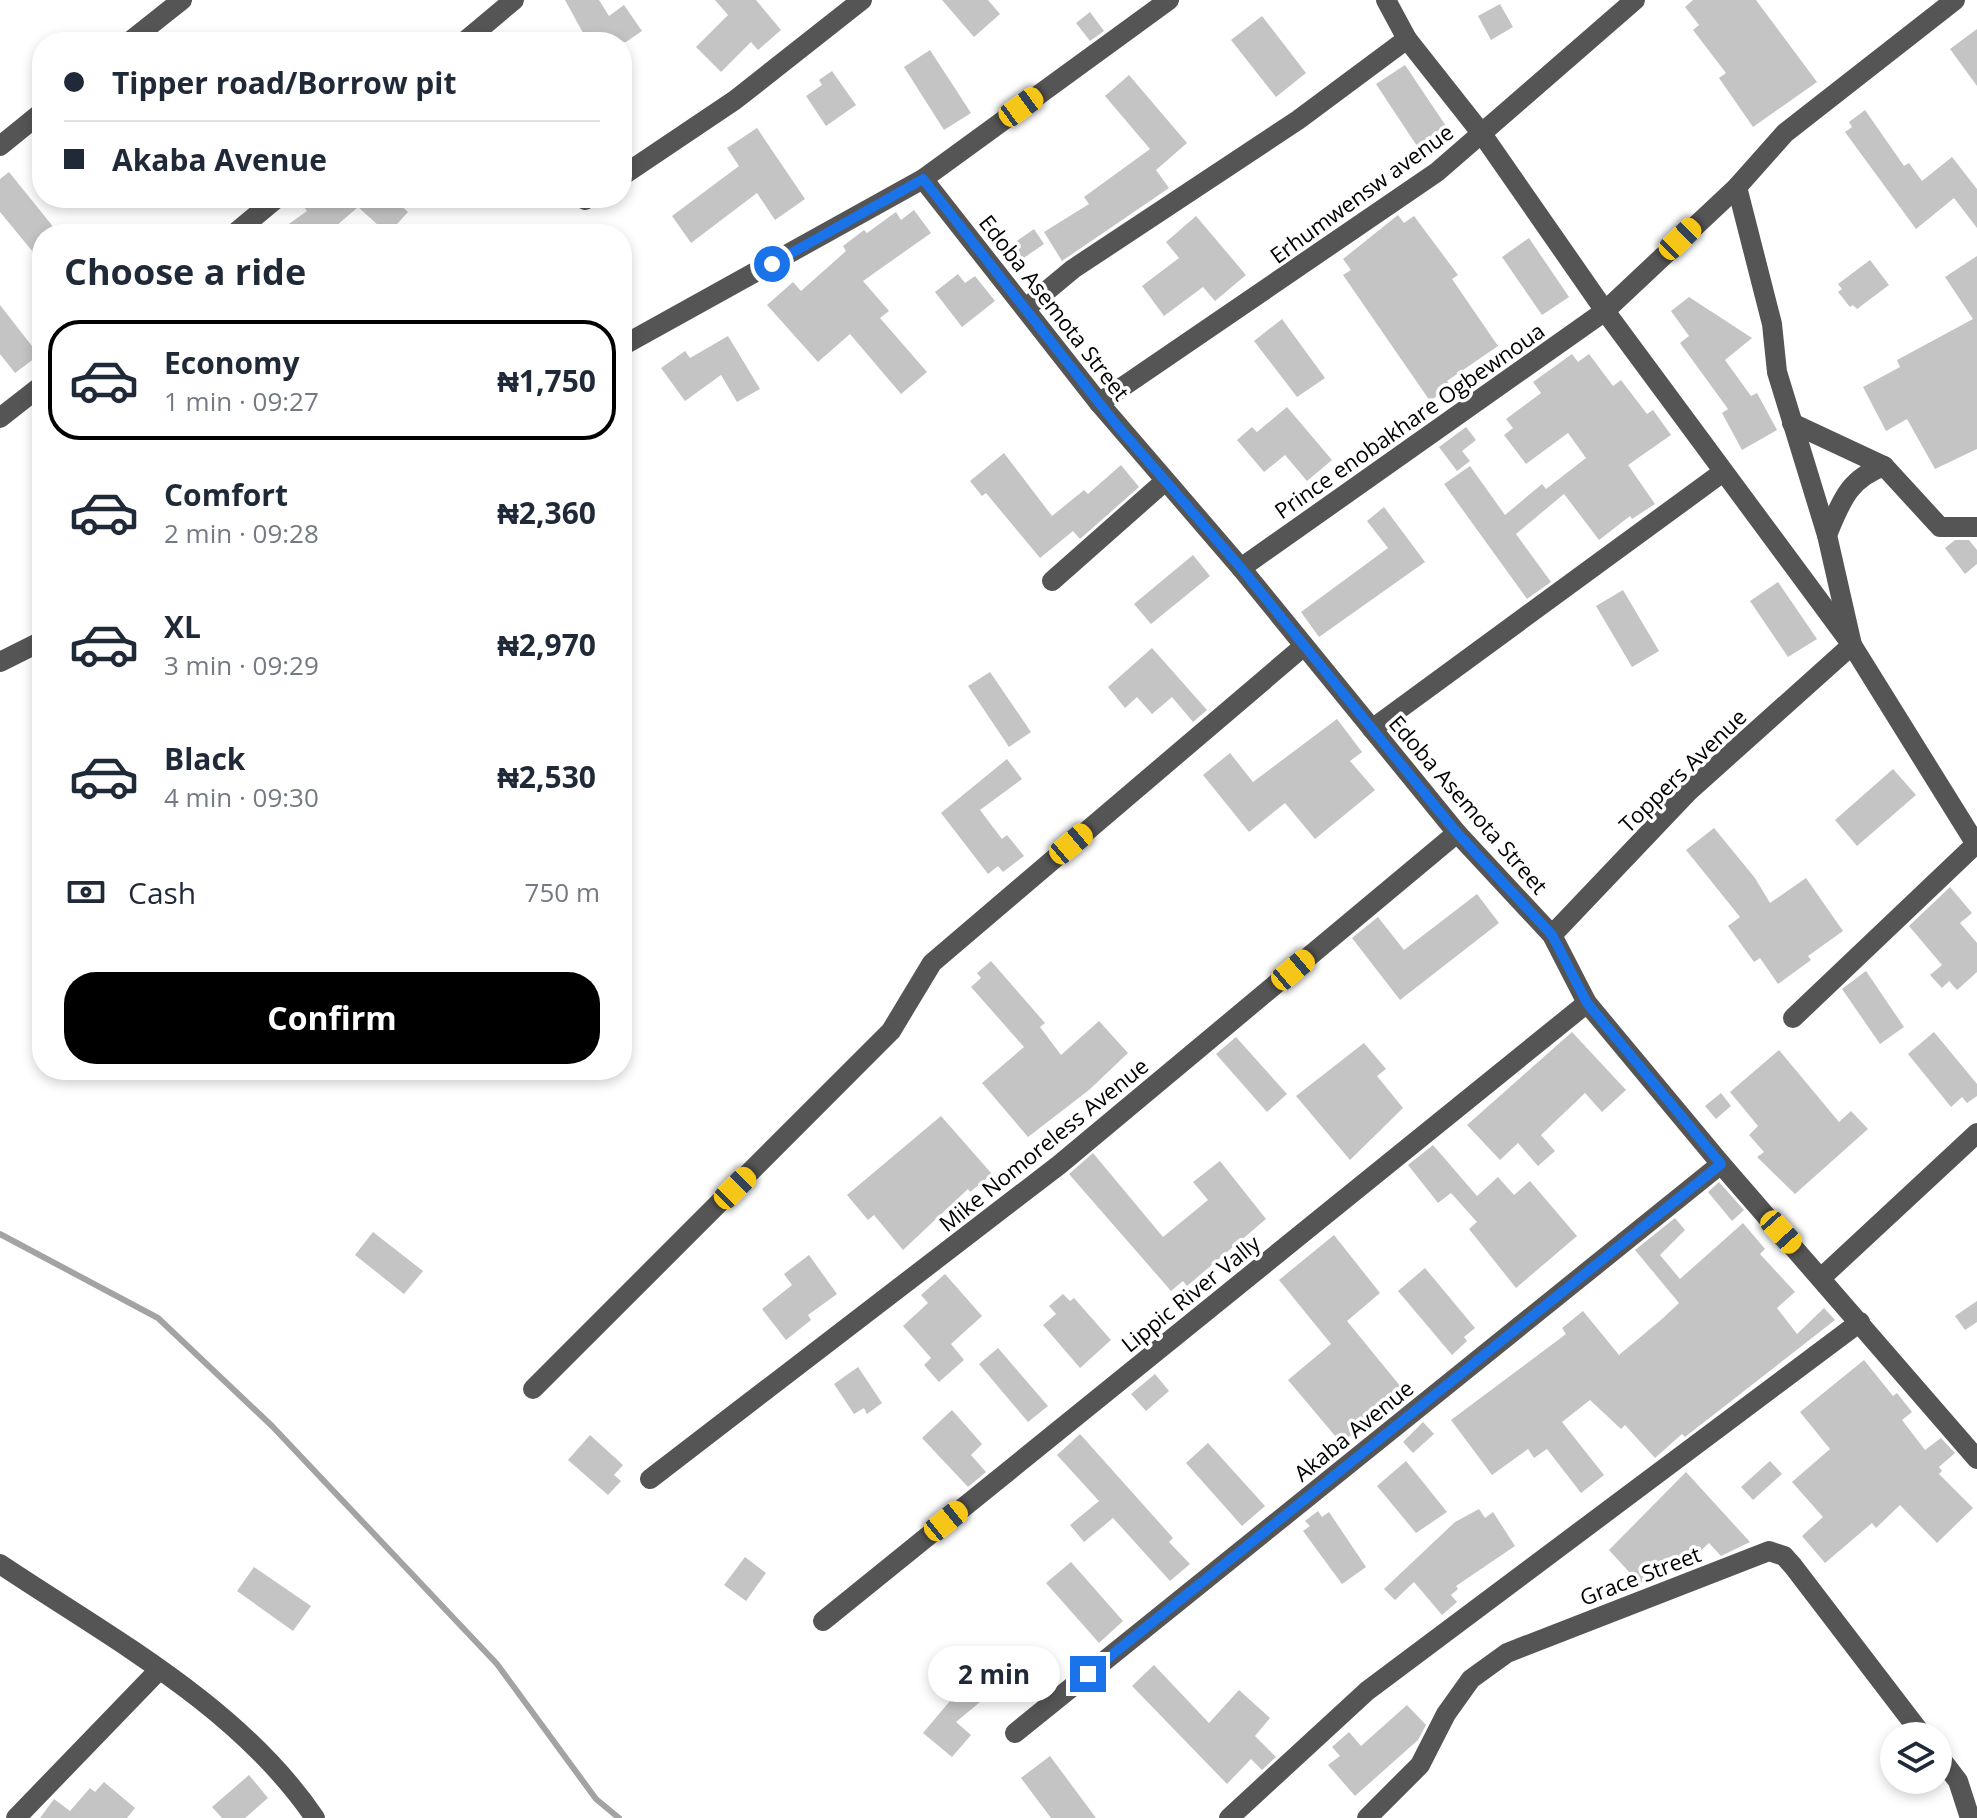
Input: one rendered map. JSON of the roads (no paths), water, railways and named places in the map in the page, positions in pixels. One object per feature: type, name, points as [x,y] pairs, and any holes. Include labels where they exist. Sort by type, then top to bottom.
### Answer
[{"type":"street","points":[[142,32],[182,0]]},
{"type":"street","points":[[476,32],[514,0]]},
{"type":"street","points":[[632,169],[735,100],[862,0]]},
{"type":"street","points":[[632,340],[923,179],[1169,0]]},
{"type":"street","points":[[1386,0],[1407,39],[1482,134],[1605,311],[1852,645],[1976,845],[1793,1018]]},
{"type":"street","name":"Erhumwensw avenue","points":[[1099,403],[1437,172],[1635,0]]},
{"type":"street","name":"Prince enobakhare Ogbewnoua","points":[[1241,568],[1605,311],[1737,187],[1785,133],[1955,0]]},
{"type":"street","points":[[1026,308],[1073,269],[1298,120],[1407,39]]},
{"type":"street","points":[[0,146],[32,120]]},
{"type":"street","name":"Edoba Asemota Street","points":[[923,179],[1164,482],[1241,568],[1457,833],[1552,935],[1587,1003],[1821,1278],[1969,1434],[1977,1459]]},
{"type":"street","points":[[1737,187],[1772,324],[1777,372],[1827,535],[1852,645]]},
{"type":"street","points":[[246,224],[265,208]]},
{"type":"street","points":[[0,418],[32,393]]},
{"type":"street","points":[[1792,423],[1884,466],[1940,527],[1977,527]]},
{"type":"street","points":[[1827,535],[1841,501],[1861,474],[1884,466]]},
{"type":"street","points":[[1372,729],[1723,472]]},
{"type":"street","points":[[1052,581],[1164,482]]},
{"type":"street","name":"Toppers Avenue","points":[[1552,935],[1688,792],[1852,645]]},
{"type":"street","points":[[0,662],[32,646]]},
{"type":"street","points":[[533,1389],[891,1031],[932,963],[1304,646]]},
{"type":"street","name":"Mike Nomoreless Avenue","points":[[650,1479],[1059,1165],[1457,833]]},
{"type":"street","name":"Lippic River Vally","points":[[823,1621],[1587,1003]]},
{"type":"street","points":[[1821,1278],[1977,1133]]},
{"type":"street","name":"Akaba Avenue","points":[[1015,1733],[1721,1164]]},
{"type":"street","points":[[1229,1818],[1367,1691],[1860,1322]]},
{"type":"street","name":"Grace Street","points":[[1367,1818],[1420,1765],[1446,1714],[1471,1679],[1507,1653],[1769,1551],[1784,1556],[1793,1566],[1912,1722]]},
{"type":"street","points":[[0,1564],[159,1670],[223,1719],[273,1768],[315,1818]]},
{"type":"street","points":[[16,1818],[159,1670]]},
{"type":"street","points":[[1952,1773],[1958,1781],[1970,1818]]},
{"type":"waterway","points":[[0,1234],[158,1318],[272,1426],[497,1664],[596,1799],[619,1818]]}]
